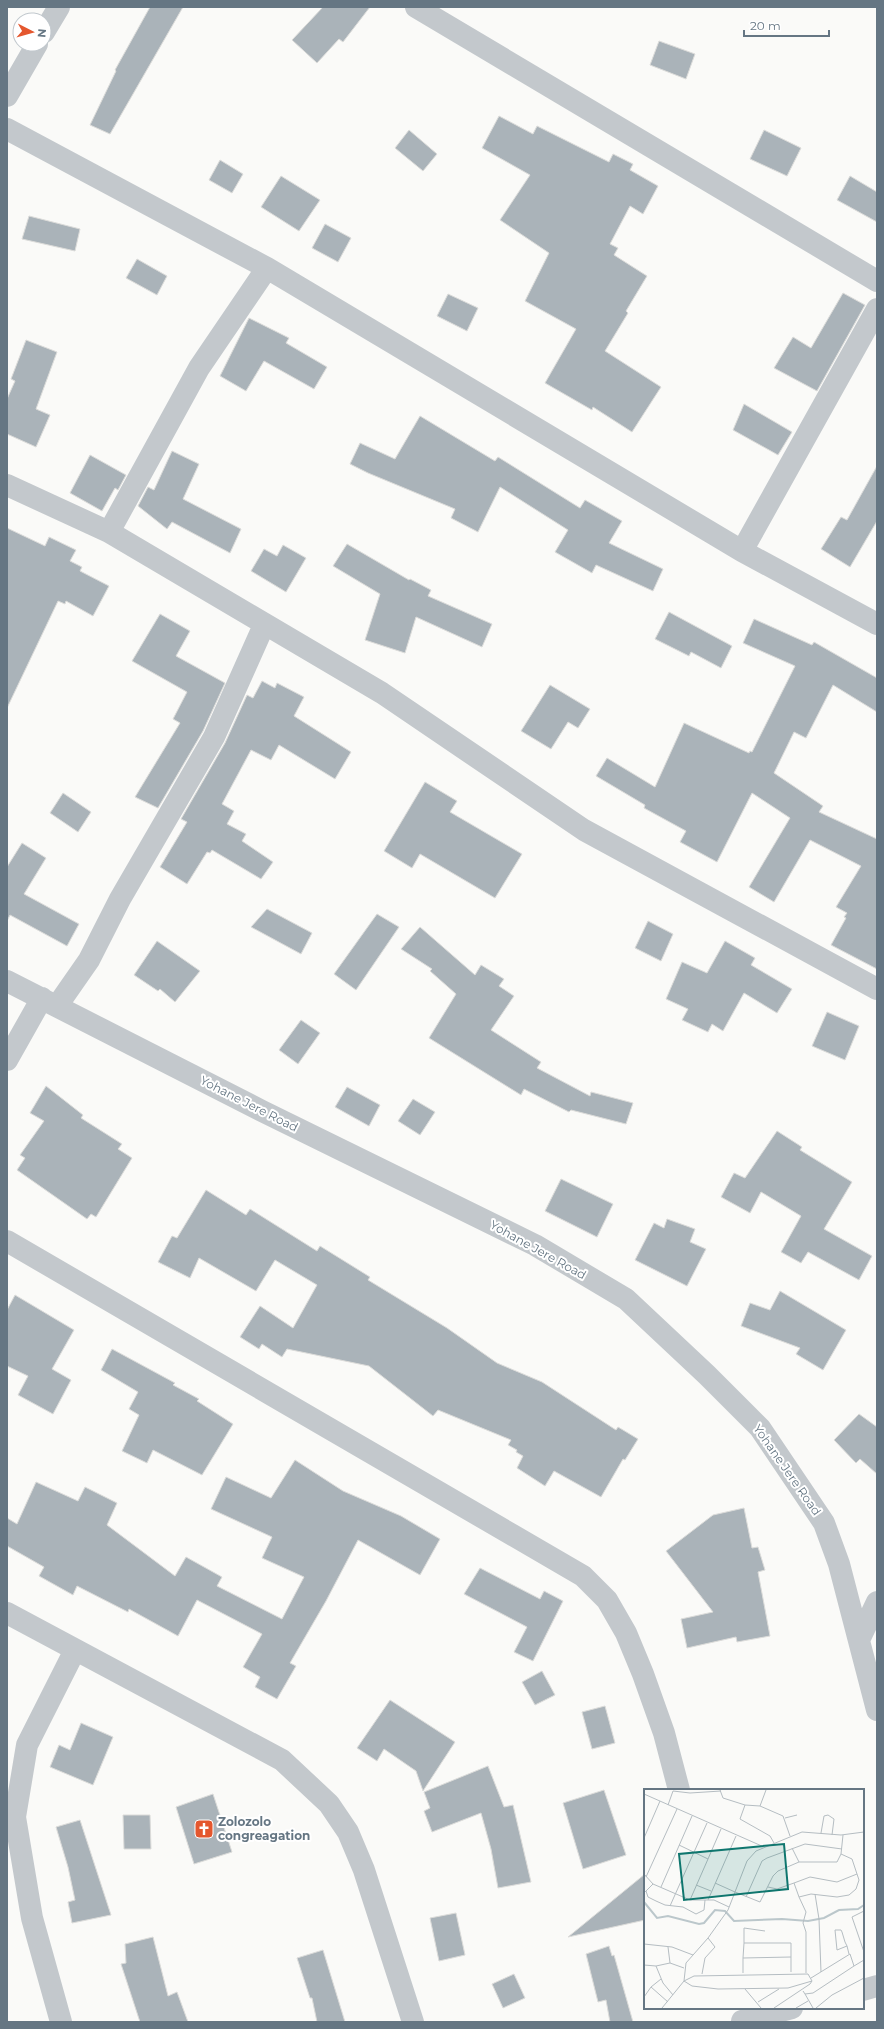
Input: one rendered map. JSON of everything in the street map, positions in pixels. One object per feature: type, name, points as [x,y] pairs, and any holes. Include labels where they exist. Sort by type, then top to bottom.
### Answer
[{"type":"street","points":[[52,19],[59,7]]},
{"type":"street","points":[[416,7],[877,281]]},
{"type":"street","points":[[7,96],[32,52]]},
{"type":"street","points":[[7,129],[267,268],[742,551],[877,624]]},
{"type":"street","points":[[109,532],[199,368],[267,268]]},
{"type":"street","points":[[742,551],[877,309]]},
{"type":"street","points":[[7,485],[109,532],[264,625],[382,693],[584,830],[877,989]]},
{"type":"street","points":[[7,1060],[49,1002],[89,960],[120,899],[214,737],[264,625]]},
{"type":"street","name":"Yohane Jere Road","points":[[7,981],[262,1111],[535,1245],[626,1299],[707,1375],[760,1428],[824,1523],[839,1564],[877,1710]]},
{"type":"street","points":[[7,1241],[583,1576],[607,1600],[626,1633],[643,1674],[664,1733],[679,1789]]},
{"type":"street","points":[[859,1640],[877,1602]]},
{"type":"street","points":[[7,1613],[282,1760],[329,1804],[348,1832],[364,1870],[413,2022]]},
{"type":"street","points":[[61,2022],[32,1918],[15,1816],[28,1745],[75,1650]]},
{"type":"street","points":[[864,1990],[877,1986]]},
{"type":"street","points":[[741,2017],[786,2009]]},
{"type":"building","points":[[150,7],[183,7],[110,134],[90,125],[116,71],[115,70]]},
{"type":"building","points":[[323,7],[370,7],[343,42],[339,39],[317,63],[292,40]]},
{"type":"building","points":[[659,41],[695,54],[686,79],[650,65]]},
{"type":"building","points":[[499,116],[533,134],[537,126],[609,162],[613,154],[633,164],[630,170],[658,186],[643,214],[630,206],[610,244],[618,248],[614,255],[647,276],[626,311],[628,313],[605,351],[661,387],[632,432],[593,407],[592,410],[545,383],[576,329],[525,301],[549,253],[500,220],[530,175],[482,148]]},
{"type":"building","points":[[409,130],[437,154],[423,171],[395,148]]},
{"type":"building","points":[[764,130],[801,148],[787,176],[750,159]]},
{"type":"building","points":[[220,160],[243,174],[232,193],[209,180]]},
{"type":"building","points":[[281,176],[320,200],[299,231],[261,207]]},
{"type":"building","points":[[850,176],[877,192],[877,222],[837,200]]},
{"type":"building","points":[[29,216],[80,229],[75,251],[22,239]]},
{"type":"building","points":[[325,224],[351,238],[338,262],[312,248]]},
{"type":"building","points":[[137,259],[167,276],[157,295],[126,278]]},
{"type":"building","points":[[843,293],[865,305],[817,391],[774,368],[793,337],[811,348]]},
{"type":"building","points":[[448,294],[478,308],[467,331],[437,316]]},
{"type":"building","points":[[249,318],[289,338],[286,343],[327,367],[314,389],[264,361],[246,391],[220,376]]},
{"type":"building","points":[[26,340],[57,352],[36,409],[50,415],[36,447],[7,434],[7,399],[15,381],[11,379]]},
{"type":"building","points":[[744,404],[792,432],[778,455],[733,430]]},
{"type":"building","points":[[420,416],[495,461],[498,457],[580,508],[585,500],[622,521],[609,543],[663,569],[653,591],[596,565],[592,573],[555,552],[568,530],[500,487],[478,532],[451,518],[455,509],[350,464],[360,443],[395,459]]},
{"type":"building","points":[[172,451],[199,464],[183,499],[241,529],[230,553],[172,522],[167,529],[138,506],[148,487],[154,490]]},
{"type":"building","points":[[90,455],[126,475],[118,490],[115,488],[102,511],[70,493]]},
{"type":"building","points":[[877,466],[877,521],[850,567],[821,549],[841,517],[847,520]]},
{"type":"building","points":[[7,528],[45,546],[49,537],[76,550],[70,561],[82,567],[80,571],[109,586],[93,616],[66,601],[65,604],[58,601],[7,708]]},
{"type":"building","points":[[347,544],[409,580],[410,579],[431,590],[428,596],[492,624],[482,647],[416,617],[405,653],[365,640],[380,594],[333,566]]},
{"type":"building","points":[[283,545],[306,558],[286,592],[251,571],[264,549],[277,556]]},
{"type":"building","points":[[669,612],[732,646],[721,668],[691,652],[689,656],[655,639]]},
{"type":"building","points":[[160,614],[190,631],[176,656],[225,683],[203,731],[158,808],[135,797],[180,723],[173,719],[187,692],[132,661]]},
{"type":"building","points":[[754,619],[812,645],[814,642],[877,678],[877,712],[833,685],[806,738],[794,732],[774,773],[823,806],[819,812],[877,839],[877,969],[831,945],[846,918],[844,917],[847,913],[836,907],[861,866],[810,840],[774,902],[749,887],[790,818],[752,793],[717,862],[680,842],[686,831],[644,808],[645,805],[596,776],[607,758],[655,787],[684,723],[749,753],[750,751],[752,752],[795,666],[743,643]]},
{"type":"building","points":[[262,681],[275,688],[277,683],[304,697],[294,716],[351,752],[335,779],[279,745],[271,760],[251,750],[222,804],[234,811],[227,824],[246,834],[242,841],[273,862],[261,879],[212,850],[210,853],[207,852],[187,884],[160,867],[187,822],[181,819],[225,743],[247,695],[253,698]]},
{"type":"building","points":[[550,685],[590,709],[578,728],[568,722],[551,749],[521,731]]},
{"type":"building","points":[[425,782],[457,801],[450,812],[522,854],[495,898],[420,854],[412,868],[384,851]]},
{"type":"building","points":[[63,793],[91,812],[78,832],[50,813]]},
{"type":"building","points":[[22,843],[46,858],[24,894],[79,924],[67,946],[10,915],[7,921],[7,867]]},
{"type":"building","points":[[267,909],[312,933],[301,954],[251,927]]},
{"type":"building","points":[[377,914],[399,927],[356,990],[334,974]]},
{"type":"building","points":[[648,921],[673,934],[661,961],[635,948]]},
{"type":"building","points":[[420,927],[475,975],[481,965],[504,979],[499,986],[514,996],[491,1030],[541,1062],[537,1068],[590,1096],[591,1092],[633,1103],[626,1124],[571,1110],[569,1112],[524,1089],[521,1095],[429,1038],[456,994],[430,971],[432,969],[401,949]]},
{"type":"building","points":[[157,941],[200,971],[175,1002],[160,989],[158,991],[134,975]]},
{"type":"building","points":[[725,941],[755,958],[751,965],[792,989],[777,1013],[744,993],[723,1031],[712,1024],[708,1032],[682,1020],[688,1009],[666,999],[682,962],[707,973]]},
{"type":"building","points":[[827,1012],[859,1026],[845,1060],[812,1046]]},
{"type":"building","points":[[301,1020],[320,1033],[298,1064],[279,1050]]},
{"type":"building","points":[[46,1086],[83,1115],[81,1118],[122,1144],[118,1149],[132,1158],[96,1217],[91,1214],[87,1219],[17,1170],[25,1158],[20,1155],[44,1121],[30,1113]]},
{"type":"building","points":[[347,1087],[380,1105],[369,1126],[335,1107]]},
{"type":"building","points":[[413,1099],[435,1112],[420,1135],[398,1121]]},
{"type":"building","points":[[777,1131],[802,1147],[800,1150],[852,1182],[824,1229],[872,1256],[859,1280],[808,1252],[801,1263],[781,1252],[801,1216],[761,1192],[750,1213],[721,1197],[734,1173],[745,1178]]},
{"type":"building","points":[[561,1179],[613,1204],[597,1237],[545,1211]]},
{"type":"building","points":[[206,1190],[246,1215],[250,1209],[317,1251],[320,1246],[370,1277],[368,1280],[447,1328],[497,1363],[542,1382],[616,1430],[618,1427],[638,1439],[625,1460],[623,1459],[601,1497],[554,1471],[545,1486],[517,1468],[523,1456],[516,1452],[517,1450],[508,1445],[511,1440],[438,1410],[433,1416],[369,1366],[287,1349],[282,1357],[262,1344],[259,1349],[240,1337],[260,1306],[293,1328],[317,1285],[275,1260],[256,1291],[199,1258],[190,1278],[158,1262],[172,1236],[177,1238]]},
{"type":"building","points":[[667,1219],[695,1229],[690,1242],[706,1249],[687,1286],[635,1260],[654,1223],[664,1228]]},
{"type":"building","points":[[780,1291],[846,1330],[823,1370],[796,1354],[800,1348],[741,1326],[750,1303],[770,1310]]},
{"type":"building","points":[[15,1295],[74,1330],[52,1369],[71,1380],[53,1414],[18,1395],[28,1376],[7,1366],[7,1310]]},
{"type":"building","points":[[112,1349],[175,1383],[173,1385],[199,1399],[197,1401],[233,1424],[202,1475],[153,1450],[147,1463],[122,1451],[139,1415],[129,1409],[138,1392],[101,1370]]},
{"type":"building","points":[[859,1414],[877,1427],[877,1474],[860,1459],[856,1463],[834,1440]]},
{"type":"building","points":[[295,1460],[343,1491],[401,1516],[440,1539],[420,1575],[358,1540],[326,1601],[290,1663],[296,1666],[277,1699],[255,1687],[260,1677],[243,1667],[262,1634],[197,1600],[178,1636],[129,1609],[128,1612],[77,1586],[73,1595],[39,1576],[44,1567],[7,1546],[7,1518],[17,1524],[36,1482],[78,1501],[85,1487],[117,1503],[107,1525],[175,1576],[186,1557],[222,1577],[217,1586],[282,1619],[304,1577],[262,1558],[272,1537],[211,1509],[226,1477],[271,1498]]},
{"type":"building","points":[[744,1508],[752,1548],[758,1547],[765,1570],[758,1572],[770,1636],[737,1642],[736,1637],[687,1648],[681,1619],[713,1612],[666,1551],[713,1515]]},
{"type":"building","points":[[480,1568],[540,1599],[544,1591],[563,1601],[533,1661],[514,1652],[527,1627],[464,1594]]},
{"type":"building","points":[[542,1671],[555,1695],[535,1705],[522,1682]]},
{"type":"building","points":[[390,1700],[455,1742],[423,1791],[416,1771],[384,1749],[377,1761],[357,1748]]},
{"type":"building","points":[[605,1706],[615,1743],[592,1749],[582,1712]]},
{"type":"building","points":[[81,1723],[113,1737],[93,1785],[50,1767],[59,1745],[70,1750]]},
{"type":"building","points":[[488,1766],[504,1807],[513,1805],[531,1882],[498,1888],[491,1849],[481,1813],[432,1832],[424,1811],[430,1808],[424,1792]]},
{"type":"building","points":[[604,1790],[626,1855],[583,1869],[563,1803]]},
{"type":"building","name":"Zolozolo congreagation","points":[[213,1794],[232,1852],[194,1864],[176,1807]]},
{"type":"building","points":[[123,1815],[150,1815],[151,1849],[124,1849]]},
{"type":"building","points":[[80,1820],[111,1915],[72,1923],[68,1902],[75,1900],[68,1867],[56,1827]]},
{"type":"building","points":[[644,1875],[644,1920],[568,1937]]},
{"type":"building","points":[[456,1913],[465,1955],[439,1961],[430,1918]]},
{"type":"building","points":[[153,1937],[168,1996],[177,1992],[188,2022],[140,2022],[121,1964],[126,1963],[125,1944]]},
{"type":"building","points":[[609,1946],[612,1956],[614,1955],[633,2022],[610,2022],[606,2000],[598,2002],[586,1954]]},
{"type":"building","points":[[323,1950],[345,2022],[317,2022],[312,1998],[310,1998],[297,1958]]},
{"type":"building","points":[[514,1974],[525,1998],[503,2008],[492,1984]]},
{"type":"place","name":"Zolozolo congreagation","points":[[204,1829]]}]
